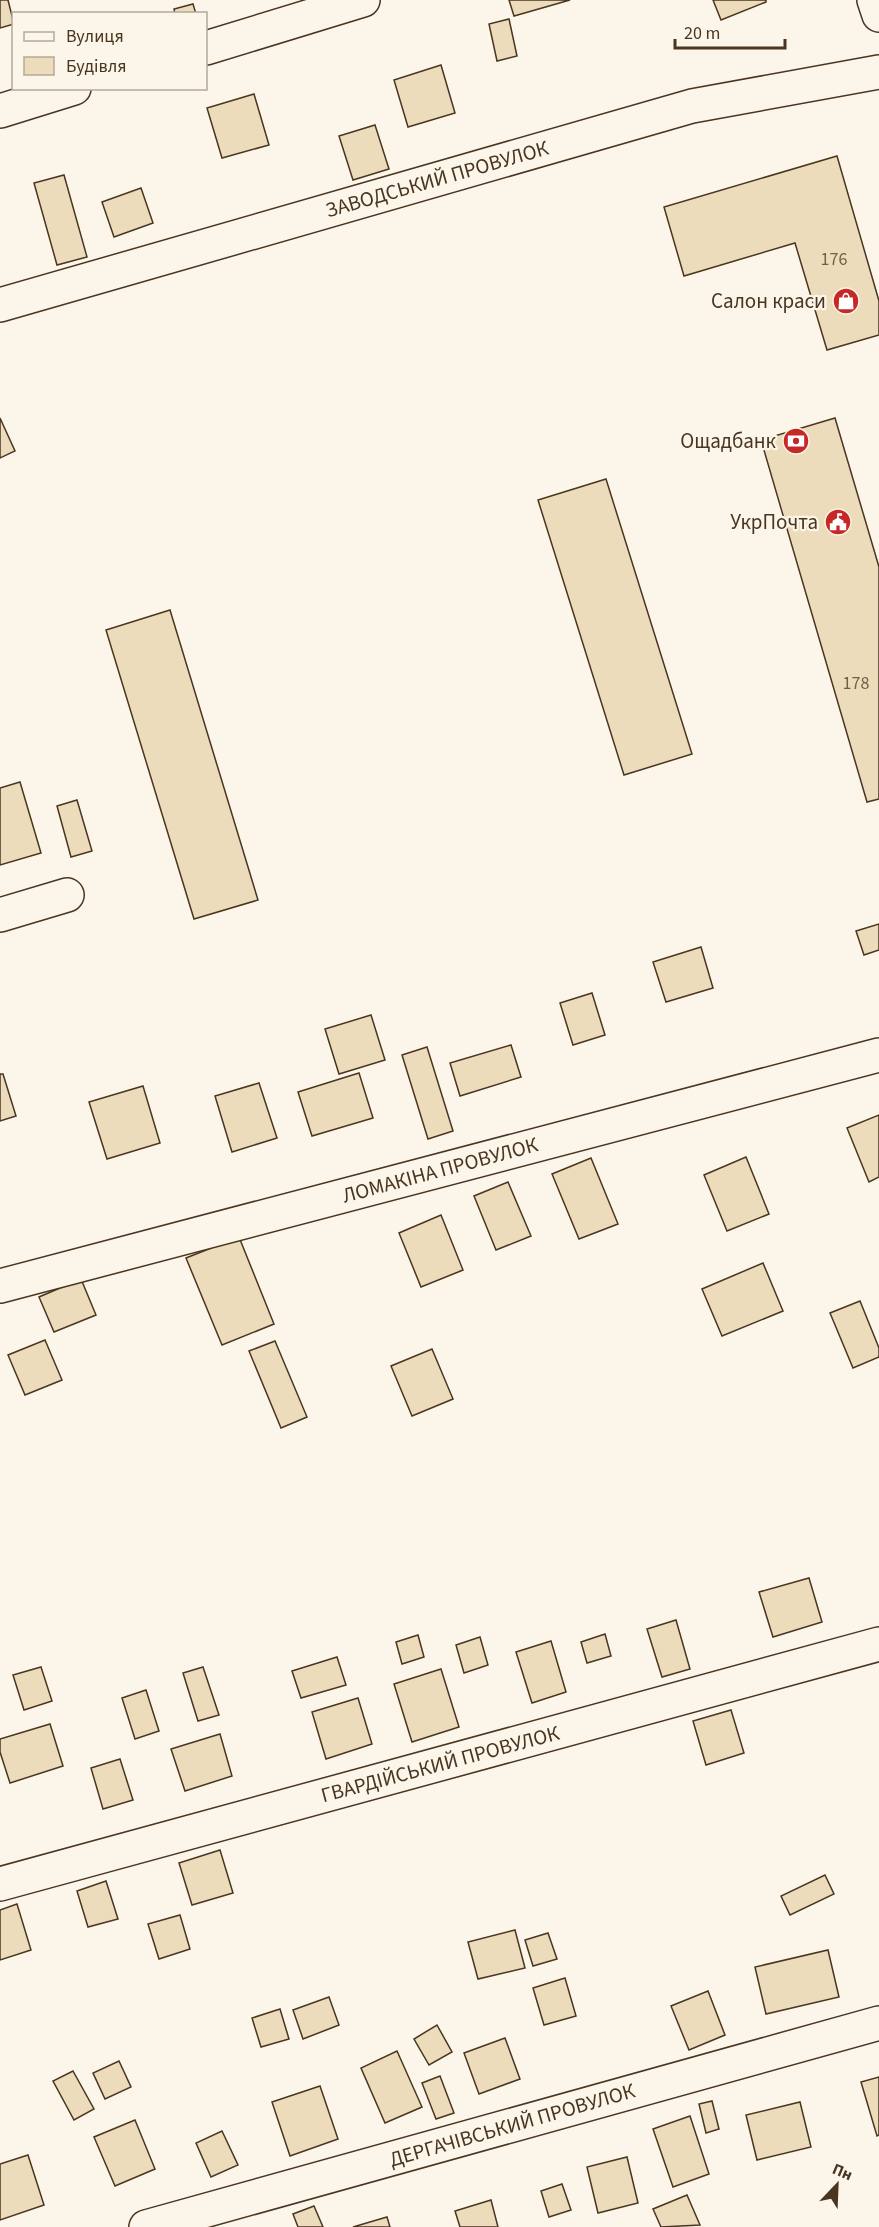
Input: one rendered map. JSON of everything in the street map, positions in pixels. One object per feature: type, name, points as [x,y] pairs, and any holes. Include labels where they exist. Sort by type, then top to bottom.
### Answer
[{"type":"street","points":[[207,48],[363,0]]},
{"type":"street","points":[[874,0],[879,15]]},
{"type":"street","name":"ЗАВОДСЬКИЙ ПРОВУЛОК","points":[[0,305],[692,106],[879,72]]},
{"type":"street","points":[[0,111],[68,90]]},
{"type":"street","points":[[0,915],[67,895]]},
{"type":"street","name":"ЛОМАКІНА ПРОВУЛОК","points":[[0,1286],[879,1055]]},
{"type":"street","name":"ГВАРДІЙСЬКИЙ ПРОВУЛОК","points":[[0,1884],[879,1644]]},
{"type":"street","name":"ДЕРГАЧІВСЬКИЙ ПРОВУЛОК","points":[[146,2227],[879,2023]]},
{"type":"building","points":[[0,0],[8,0],[12,25],[0,28]]},
{"type":"building","points":[[509,0],[570,0],[514,16]]},
{"type":"building","points":[[713,0],[766,0],[766,2],[721,20]]},
{"type":"building","points":[[193,4],[195,12],[175,12],[174,9]]},
{"type":"building","points":[[509,19],[517,56],[497,61],[489,24]]},
{"type":"building","points":[[441,65],[455,113],[408,127],[394,80]]},
{"type":"building","points":[[254,94],[269,145],[222,158],[207,108]]},
{"type":"building","points":[[375,125],[389,169],[353,180],[339,136]]},
{"type":"building","points":[[837,156],[879,301],[879,335],[827,350],[795,243],[684,276],[664,207]]},
{"type":"building","points":[[64,175],[87,257],[57,265],[34,183]]},
{"type":"building","points":[[141,188],[153,223],[114,237],[102,202]]},
{"type":"building","points":[[0,418],[15,451],[0,458]]},
{"type":"building","points":[[835,418],[879,567],[879,799],[867,802],[761,440]]},
{"type":"building","points":[[606,479],[692,754],[624,775],[538,500]]},
{"type":"building","points":[[170,610],[258,900],[194,919],[106,630]]},
{"type":"building","points":[[20,782],[41,853],[0,865],[0,788]]},
{"type":"building","points":[[77,800],[92,851],[71,857],[57,806]]},
{"type":"building","points":[[879,924],[879,950],[864,955],[856,931]]},
{"type":"building","points":[[701,947],[713,988],[666,1002],[653,962]]},
{"type":"building","points":[[592,993],[605,1035],[573,1045],[560,1003]]},
{"type":"building","points":[[371,1015],[385,1060],[339,1074],[325,1029]]},
{"type":"building","points":[[511,1045],[521,1077],[460,1096],[450,1063]]},
{"type":"building","points":[[427,1047],[453,1131],[428,1139],[402,1055]]},
{"type":"building","points":[[359,1073],[373,1118],[312,1136],[298,1092]]},
{"type":"building","points":[[0,1074],[3,1074],[16,1116],[0,1121]]},
{"type":"building","points":[[259,1083],[277,1138],[232,1152],[215,1096]]},
{"type":"building","points":[[143,1086],[160,1143],[107,1159],[89,1102]]},
{"type":"building","points":[[879,1115],[879,1177],[869,1182],[847,1128]]},
{"type":"building","points":[[746,1157],[769,1214],[727,1231],[704,1175]]},
{"type":"building","points":[[591,1158],[618,1224],[579,1239],[552,1174]]},
{"type":"building","points":[[508,1182],[531,1236],[496,1250],[474,1196]]},
{"type":"building","points":[[441,1215],[463,1270],[421,1287],[399,1233]]},
{"type":"building","points":[[239,1237],[274,1324],[222,1345],[186,1258]]},
{"type":"building","points":[[763,1263],[783,1311],[722,1336],[702,1289]]},
{"type":"building","points":[[81,1279],[96,1315],[54,1332],[39,1297]]},
{"type":"building","points":[[860,1301],[879,1348],[879,1357],[853,1368],[830,1313]]},
{"type":"building","points":[[45,1340],[62,1380],[25,1395],[8,1355]]},
{"type":"building","points":[[275,1341],[307,1417],[281,1428],[249,1351]]},
{"type":"building","points":[[432,1349],[453,1399],[412,1416],[391,1366]]},
{"type":"building","points":[[809,1578],[822,1622],[773,1637],[759,1592]]},
{"type":"building","points":[[676,1620],[690,1669],[662,1677],[647,1629]]},
{"type":"building","points":[[605,1634],[611,1656],[587,1663],[581,1642]]},
{"type":"building","points":[[418,1635],[424,1657],[402,1664],[396,1642]]},
{"type":"building","points":[[480,1637],[488,1665],[464,1673],[456,1645]]},
{"type":"building","points":[[551,1641],[566,1692],[532,1703],[516,1652]]},
{"type":"building","points":[[337,1657],[346,1685],[301,1698],[292,1671]]},
{"type":"building","points":[[41,1667],[52,1701],[24,1710],[13,1675]]},
{"type":"building","points":[[203,1667],[219,1715],[198,1721],[183,1673]]},
{"type":"building","points":[[441,1669],[459,1727],[412,1742],[394,1684]]},
{"type":"building","points":[[146,1690],[159,1731],[135,1739],[122,1698]]},
{"type":"building","points":[[358,1698],[372,1744],[326,1759],[312,1712]]},
{"type":"building","points":[[731,1710],[744,1753],[706,1765],[693,1721]]},
{"type":"building","points":[[50,1724],[63,1766],[10,1783],[0,1752],[0,1739]]},
{"type":"building","points":[[220,1734],[232,1776],[185,1791],[171,1749]]},
{"type":"building","points":[[120,1759],[133,1800],[103,1809],[91,1768]]},
{"type":"building","points":[[220,1850],[233,1893],[192,1905],[179,1863]]},
{"type":"building","points":[[825,1875],[834,1894],[790,1915],[781,1896]]},
{"type":"building","points":[[106,1881],[118,1919],[88,1927],[77,1891]]},
{"type":"building","points":[[17,1904],[31,1950],[0,1960],[0,1910]]},
{"type":"building","points":[[180,1915],[190,1949],[159,1959],[148,1924]]},
{"type":"building","points":[[515,1930],[525,1968],[478,1979],[468,1942]]},
{"type":"building","points":[[548,1933],[557,1959],[533,1966],[525,1940]]},
{"type":"building","points":[[828,1950],[839,1997],[766,2014],[755,1967]]},
{"type":"building","points":[[565,1978],[576,2016],[544,2025],[533,1988]]},
{"type":"building","points":[[708,1991],[725,2035],[689,2050],[671,2006]]},
{"type":"building","points":[[329,1997],[339,2025],[303,2039],[293,2010]]},
{"type":"building","points":[[280,2009],[289,2039],[261,2047],[252,2018]]},
{"type":"building","points":[[437,2025],[452,2052],[429,2065],[414,2039]]},
{"type":"building","points":[[505,2038],[520,2079],[479,2094],[464,2053]]},
{"type":"building","points":[[397,2051],[422,2107],[385,2123],[361,2068]]},
{"type":"building","points":[[119,2061],[131,2087],[105,2099],[93,2073]]},
{"type":"building","points":[[73,2071],[94,2109],[74,2120],[53,2081]]},
{"type":"building","points":[[440,2076],[454,2113],[436,2119],[422,2083]]},
{"type":"building","points":[[879,2077],[879,2135],[877,2136],[861,2082]]},
{"type":"building","points":[[320,2086],[338,2139],[290,2156],[272,2102]]},
{"type":"building","points":[[712,2101],[719,2129],[706,2133],[699,2104]]},
{"type":"building","points":[[800,2102],[811,2147],[757,2160],[746,2115]]},
{"type":"building","points":[[690,2116],[709,2174],[673,2187],[653,2129]]},
{"type":"building","points":[[135,2120],[155,2169],[115,2186],[94,2137]]},
{"type":"building","points":[[222,2131],[238,2165],[211,2177],[196,2143]]},
{"type":"building","points":[[28,2155],[44,2205],[0,2220],[0,2164]]},
{"type":"building","points":[[627,2157],[638,2203],[598,2213],[587,2167]]},
{"type":"building","points":[[562,2184],[571,2210],[549,2217],[541,2191]]},
{"type":"building","points":[[687,2195],[700,2225],[661,2227],[653,2209]]},
{"type":"building","points":[[491,2200],[498,2227],[460,2227],[455,2211]]},
{"type":"building","points":[[314,2206],[323,2227],[298,2227],[293,2214]]},
{"type":"building","points":[[387,2217],[390,2227],[353,2227]]},
{"type":"place","name":"Салон краси","points":[[846,301]]},
{"type":"place","name":"Ощадбанк","points":[[796,441]]},
{"type":"place","name":"УкрПочта","points":[[838,522]]}]
